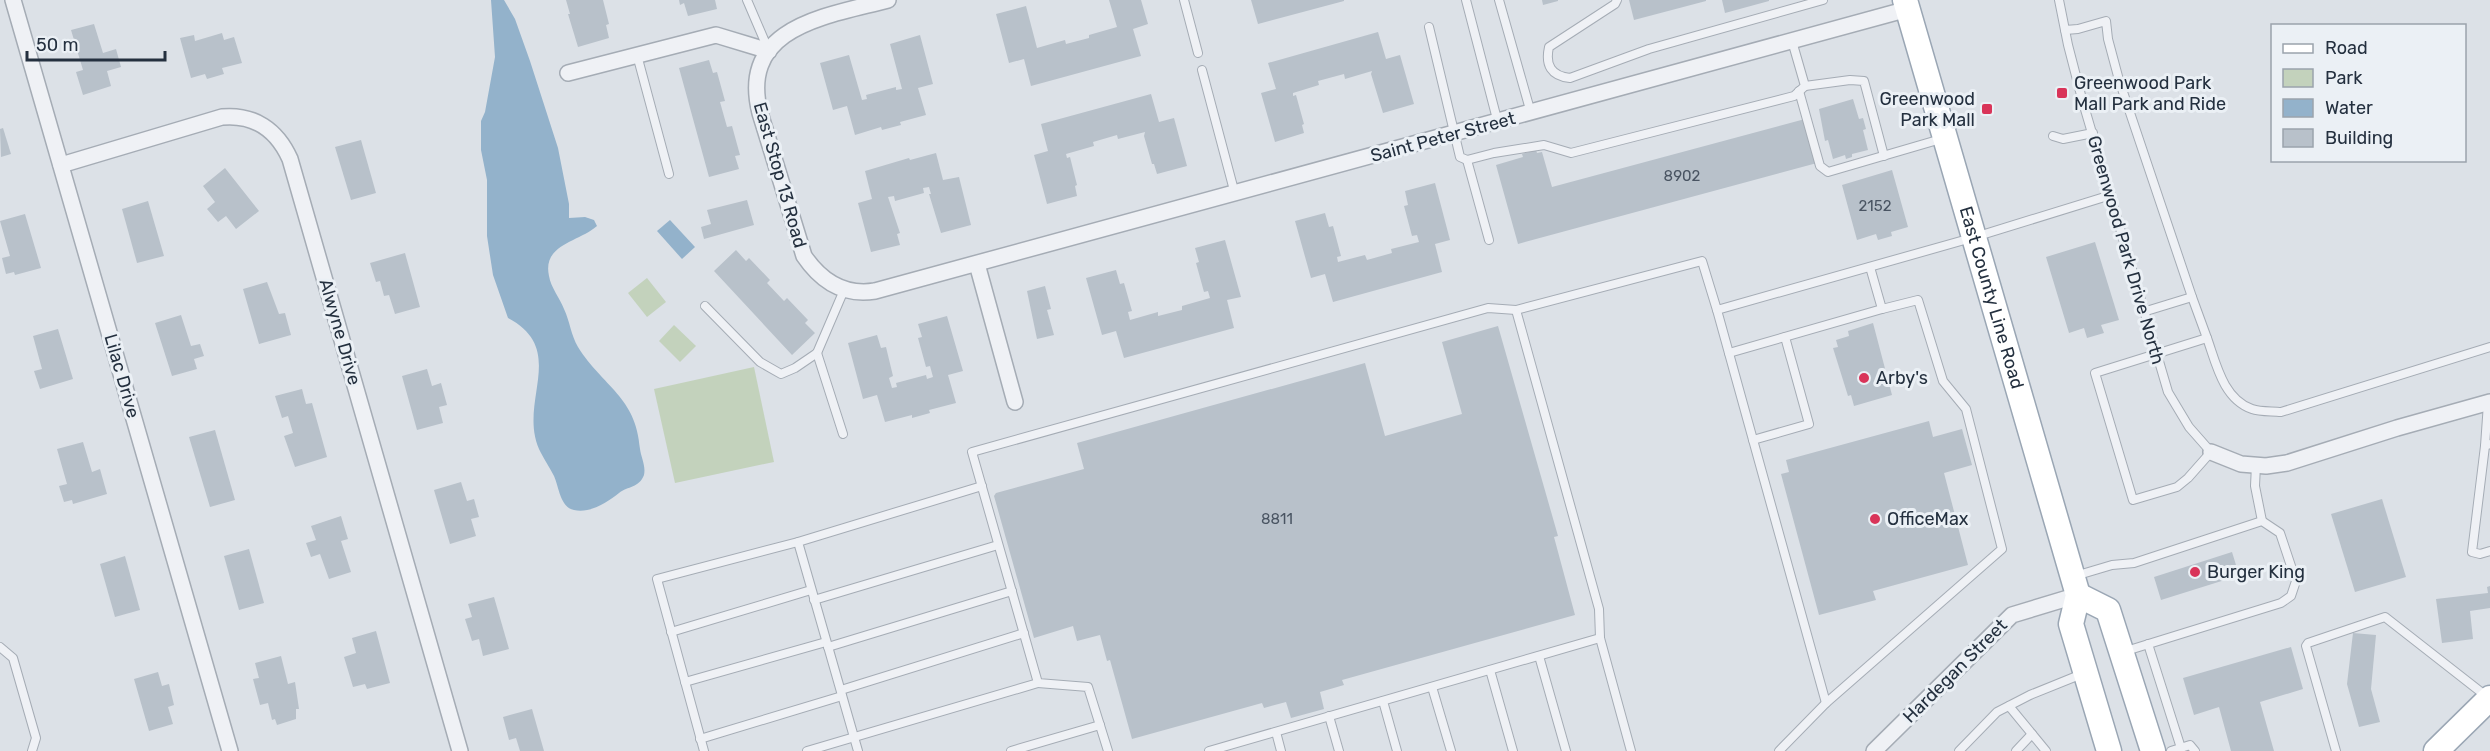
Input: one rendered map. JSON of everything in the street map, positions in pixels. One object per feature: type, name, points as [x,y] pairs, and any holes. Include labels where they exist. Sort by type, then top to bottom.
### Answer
[{"type":"main road","name":"East County Line Road","points":[[1907,4],[2075,586],[2071,624],[2109,751]]},
{"type":"main road","points":[[2075,586],[2108,610],[2153,751]]},
{"type":"main road","points":[[2436,751],[2489,698]]},
{"type":"street","name":"Lilac Drive","points":[[13,0],[230,751]]},
{"type":"street","points":[[567,73],[716,35],[767,53],[786,33],[806,22],[888,0]]},
{"type":"street","name":"Saint Peter Street","points":[[838,287],[860,292],[875,291],[977,264],[1792,41],[1907,4]]},
{"type":"street","name":"East Stop 13 Road","points":[[767,53],[758,78],[757,96],[760,113],[804,256],[812,268],[838,287]]},
{"type":"street","name":"Alwyne Drive","points":[[60,165],[222,117],[240,117],[256,121],[271,130],[283,143],[293,170],[460,751]]},
{"type":"street","points":[[977,264],[1015,402]]},
{"type":"street","points":[[2211,452],[2241,464],[2287,463],[2397,428],[2489,403]]},
{"type":"street","name":"Hardegan Street","points":[[1874,751],[2012,615],[2075,586]]},
{"type":"lane","points":[[747,0],[767,53]]},
{"type":"lane","points":[[1184,0],[1198,52]]},
{"type":"lane","points":[[1466,0],[1498,123]]},
{"type":"lane","points":[[1499,0],[1531,113]]},
{"type":"lane","points":[[1617,0],[1615,4],[1548,47],[1546,60],[1551,70],[1560,77],[1570,78],[1649,49],[1823,0]]},
{"type":"lane","name":"Greenwood Park Drive North","points":[[2059,0],[2093,133],[2168,392],[2189,427],[2211,452]]},
{"type":"lane","points":[[2065,30],[2078,29],[2106,21],[2108,39],[2119,80],[2192,297],[2223,383],[2239,401],[2253,409],[2281,412],[2490,347]]},
{"type":"lane","points":[[1429,27],[1460,157],[1467,160],[1544,145],[1571,153],[1794,96],[1802,89],[1850,80],[1864,81],[1884,156]]},
{"type":"lane","points":[[1792,41],[1820,166],[1828,172],[1946,137]]},
{"type":"lane","points":[[637,55],[669,174]]},
{"type":"lane","points":[[1202,70],[1235,194]]},
{"type":"lane","points":[[2053,136],[2063,139],[2093,133]]},
{"type":"lane","points":[[1467,160],[1490,240]]},
{"type":"lane","points":[[1717,310],[1975,237],[2111,195]]},
{"type":"lane","points":[[1038,682],[972,452],[1488,308],[1516,310],[1702,261],[1826,703]]},
{"type":"lane","points":[[1870,267],[1882,309]]},
{"type":"lane","points":[[838,287],[817,353],[843,434]]},
{"type":"lane","points":[[2143,312],[2192,297]]},
{"type":"lane","points":[[1729,353],[1918,300],[1943,381],[1966,409],[2002,549],[1826,703],[1779,751]]},
{"type":"lane","points":[[705,306],[760,362],[781,374],[795,368],[817,353]]},
{"type":"lane","points":[[1516,310],[1599,609],[1600,638],[1631,751]]},
{"type":"lane","points":[[1754,440],[1809,424],[1785,337]]},
{"type":"lane","points":[[2207,338],[2095,373],[2133,500],[2177,487],[2211,452]]},
{"type":"lane","points":[[2489,403],[2488,445],[2472,552],[2480,554],[2490,551]]},
{"type":"lane","points":[[2122,652],[2281,603],[2291,596],[2296,581],[2280,533],[2262,521],[2255,486],[2256,465]]},
{"type":"lane","points":[[704,751],[657,579],[798,542],[982,486]]},
{"type":"lane","points":[[2075,586],[2112,565],[2134,564],[2262,521]]},
{"type":"lane","points":[[798,542],[858,751]]},
{"type":"lane","points":[[814,600],[998,545]]},
{"type":"lane","points":[[671,632],[811,590]]},
{"type":"lane","points":[[685,682],[1012,591]]},
{"type":"lane","points":[[2336,751],[2306,646],[2308,643],[2385,617],[2489,698]]},
{"type":"lane","points":[[700,739],[1024,633]]},
{"type":"lane","points":[[1209,751],[1223,749],[1600,638]]},
{"type":"lane","points":[[2148,644],[2181,748]]},
{"type":"lane","points":[[0,647],[13,658],[36,738],[32,751]]},
{"type":"lane","points":[[1539,656],[1566,751]]},
{"type":"lane","points":[[1490,670],[1513,751]]},
{"type":"lane","points":[[1959,751],[1997,712],[2086,673]]},
{"type":"lane","points":[[807,751],[1038,682],[1088,687],[1108,751]]},
{"type":"lane","points":[[1432,687],[1451,751]]},
{"type":"lane","points":[[1383,701],[1397,751]]},
{"type":"lane","points":[[2009,706],[2046,751]]},
{"type":"lane","points":[[1329,716],[1339,751]]},
{"type":"lane","points":[[1011,751],[1100,725]]},
{"type":"lane","points":[[1276,732],[1281,751]]},
{"type":"lane","points":[[2016,751],[2032,734]]},
{"type":"lane","points":[[2171,751],[2190,745],[2194,751]]},
{"type":"green space","points":[[647,278],[666,302],[647,317],[628,293]]},
{"type":"green space","points":[[674,325],[696,346],[680,362],[659,341]]},
{"type":"green space","points":[[754,367],[774,462],[675,483],[654,389]]},
{"type":"water","points":[[491,0],[504,0],[515,19],[558,148],[569,204],[569,218],[585,217],[594,220],[597,226],[556,250],[548,265],[549,276],[578,347],[617,393],[632,416],[644,465],[644,475],[633,486],[592,509],[580,511],[566,505],[541,453],[535,434],[534,416],[539,362],[536,346],[526,331],[508,318],[493,275],[487,236],[487,180],[481,150],[481,121],[485,112],[495,57]]},
{"type":"water","points":[[670,220],[695,247],[682,259],[657,231]]},
{"type":"building","points":[[566,0],[603,0],[609,24],[606,25],[609,38],[578,47]]},
{"type":"building","points":[[679,0],[715,0],[717,9],[688,16],[684,3],[680,5]]},
{"type":"building","points":[[1109,0],[1141,0],[1148,24],[1133,29],[1141,56],[1031,86],[1024,59],[1009,63],[996,14],[1026,6],[1037,48],[1065,40],[1066,44],[1089,38],[1089,35],[1117,27]]},
{"type":"building","points":[[1251,0],[1344,0],[1344,1],[1258,24]]},
{"type":"building","points":[[1542,0],[1558,0],[1558,1],[1543,5]]},
{"type":"building","points":[[1629,0],[1706,0],[1706,1],[1634,20]]},
{"type":"building","points":[[1722,0],[1769,0],[1769,1],[1725,13]]},
{"type":"building","points":[[94,24],[103,53],[116,49],[121,67],[107,71],[111,86],[83,95],[76,72],[83,70],[71,30]]},
{"type":"building","points":[[1378,32],[1386,59],[1400,55],[1414,104],[1383,113],[1372,71],[1345,79],[1344,74],[1318,81],[1319,85],[1293,93],[1293,96],[1296,95],[1304,124],[1302,125],[1304,133],[1275,142],[1261,93],[1276,89],[1268,63]]},
{"type":"building","points":[[222,33],[224,40],[234,37],[242,63],[222,68],[224,74],[207,79],[205,74],[191,78],[180,38],[194,35],[195,41]]},
{"type":"building","points":[[920,35],[933,84],[918,88],[926,115],[900,122],[901,125],[882,130],[881,127],[855,135],[847,106],[833,110],[820,63],[849,55],[862,100],[867,99],[866,95],[896,87],[896,90],[902,89],[890,44]]},
{"type":"building","points":[[709,60],[713,73],[717,72],[725,101],[720,102],[727,127],[732,126],[740,155],[735,156],[739,169],[709,177],[679,68]]},
{"type":"building","points":[[1151,94],[1159,122],[1174,118],[1187,166],[1157,174],[1144,136],[1145,132],[1118,139],[1117,135],[1093,142],[1094,146],[1066,154],[1067,158],[1070,157],[1077,185],[1075,186],[1077,196],[1047,204],[1034,155],[1048,151],[1041,124]]},
{"type":"building","points":[[1853,99],[1859,119],[1863,118],[1866,129],[1863,130],[1868,150],[1852,154],[1852,157],[1846,159],[1845,155],[1833,159],[1828,140],[1825,141],[1819,109]]},
{"type":"building","points":[[1805,119],[1817,163],[1518,244],[1496,165],[1523,157],[1522,154],[1536,150],[1537,153],[1542,152],[1552,187]]},
{"type":"building","points":[[3,128],[11,154],[1,157],[0,129]]},
{"type":"building","points":[[361,140],[376,193],[351,200],[335,147]]},
{"type":"building","points":[[936,153],[943,180],[959,177],[971,225],[941,233],[929,187],[923,188],[924,193],[895,201],[894,196],[888,197],[900,233],[897,234],[900,245],[871,252],[858,203],[872,199],[865,171]]},
{"type":"building","points":[[225,168],[259,211],[236,229],[226,216],[218,222],[207,209],[215,202],[203,186]]},
{"type":"building","points":[[1892,170],[1908,227],[1891,232],[1892,236],[1878,240],[1876,234],[1857,240],[1842,185]]},
{"type":"building","points":[[1435,183],[1450,240],[1435,244],[1442,272],[1333,302],[1325,274],[1311,278],[1295,221],[1325,213],[1329,227],[1333,226],[1341,256],[1337,257],[1338,262],[1365,255],[1367,260],[1392,253],[1391,249],[1419,242],[1417,235],[1412,236],[1404,206],[1408,205],[1405,191]]},
{"type":"building","points":[[747,200],[754,225],[704,239],[701,227],[711,224],[707,210]]},
{"type":"building","points":[[148,201],[164,256],[137,263],[122,209]]},
{"type":"building","points":[[25,214],[41,268],[15,275],[14,272],[6,274],[2,258],[10,256],[0,221]]},
{"type":"building","points":[[1225,240],[1241,297],[1227,300],[1234,328],[1124,358],[1116,331],[1102,335],[1086,278],[1116,270],[1120,284],[1124,283],[1132,311],[1128,312],[1130,320],[1158,312],[1158,316],[1182,310],[1182,306],[1210,298],[1208,291],[1204,292],[1196,263],[1199,262],[1195,248]]},
{"type":"building","points":[[2095,242],[2119,320],[2101,325],[2104,333],[2087,338],[2084,328],[2069,333],[2046,257]]},
{"type":"building","points":[[736,250],[746,261],[749,258],[770,280],[767,283],[784,301],[787,298],[808,320],[805,323],[815,333],[792,355],[714,271]]},
{"type":"building","points":[[405,253],[420,307],[395,314],[389,295],[384,296],[380,281],[376,282],[370,263]]},
{"type":"building","points":[[267,282],[279,314],[285,313],[291,335],[259,344],[243,289]]},
{"type":"building","points":[[1045,286],[1051,309],[1047,310],[1054,335],[1037,339],[1027,291]]},
{"type":"building","points":[[181,315],[191,346],[200,344],[204,356],[194,359],[197,369],[172,376],[155,323]]},
{"type":"building","points":[[947,316],[963,371],[948,375],[956,403],[929,410],[930,413],[912,418],[912,415],[885,422],[877,395],[863,399],[848,343],[877,335],[881,348],[886,347],[893,376],[889,378],[892,388],[897,387],[896,383],[926,375],[927,379],[933,377],[930,366],[926,367],[918,338],[922,337],[918,324]]},
{"type":"building","name":"Arby's","points":[[1873,323],[1892,395],[1854,406],[1851,395],[1848,396],[1833,348],[1838,347],[1836,340],[1849,336],[1848,331]]},
{"type":"building","points":[[1498,326],[1558,536],[1554,537],[1575,615],[1342,680],[1344,685],[1320,692],[1324,709],[1291,718],[1286,702],[1264,708],[1262,703],[1132,739],[1110,660],[1107,661],[1100,635],[1077,641],[1073,626],[1034,638],[994,496],[996,493],[1084,469],[1077,443],[1365,363],[1385,436],[1462,414],[1442,342]]},
{"type":"building","points":[[58,329],[73,379],[40,389],[34,371],[42,369],[33,336]]},
{"type":"building","points":[[427,369],[432,386],[441,383],[447,405],[439,407],[443,423],[417,430],[402,376]]},
{"type":"building","points":[[302,389],[306,404],[312,403],[327,457],[295,467],[284,436],[293,433],[288,416],[282,418],[275,396]]},
{"type":"building","name":"OfficeMax","points":[[1929,421],[1933,437],[1962,429],[1972,465],[1944,473],[1968,565],[1873,591],[1876,600],[1819,615],[1781,474],[1789,472],[1786,460]]},
{"type":"building","points":[[215,430],[235,500],[210,507],[189,437]]},
{"type":"building","points":[[83,442],[92,472],[100,469],[107,494],[73,504],[72,500],[64,502],[59,486],[67,484],[57,449]]},
{"type":"building","points":[[461,482],[467,501],[474,499],[479,517],[471,519],[476,536],[450,544],[434,490]]},
{"type":"building","points":[[2382,499],[2406,577],[2355,592],[2331,514]]},
{"type":"building","points":[[341,516],[348,539],[341,541],[351,572],[329,579],[320,554],[311,557],[306,543],[316,540],[311,526]]},
{"type":"building","points":[[249,549],[264,603],[239,610],[224,556]]},
{"type":"building","points":[[2232,552],[2236,565],[2225,569],[2228,579],[2161,600],[2154,577]]},
{"type":"building","points":[[125,556],[140,610],[115,617],[100,564]]},
{"type":"building","points":[[2490,586],[2490,608],[2470,611],[2473,639],[2442,643],[2436,599],[2488,593],[2487,587]]},
{"type":"building","points":[[494,597],[509,649],[483,656],[479,639],[472,641],[465,619],[472,617],[468,604]]},
{"type":"building","points":[[376,631],[390,683],[367,689],[365,684],[353,687],[344,657],[356,653],[352,638]]},
{"type":"building","points":[[2353,633],[2376,635],[2371,689],[2380,722],[2359,727],[2347,684]]},
{"type":"building","points":[[2291,647],[2303,689],[2260,702],[2274,751],[2231,751],[2219,707],[2194,715],[2183,678]]},
{"type":"building","points":[[281,656],[288,684],[295,682],[299,709],[296,709],[296,719],[277,725],[275,719],[272,720],[268,703],[260,705],[253,679],[259,678],[255,663]]},
{"type":"building","points":[[158,672],[162,686],[169,684],[174,705],[168,707],[173,724],[149,731],[134,679]]},
{"type":"building","points":[[532,709],[544,751],[520,751],[516,738],[509,740],[503,717]]},
{"type":"place","name":"Greenwood Park Mall Park and Ride","points":[[2062,93]]},
{"type":"place","name":"Greenwood Park Mall","points":[[1987,109]]},
{"type":"place","name":"Arby's","points":[[1864,378]]},
{"type":"place","name":"OfficeMax","points":[[1875,519]]},
{"type":"place","name":"Burger King","points":[[2195,572]]}]
